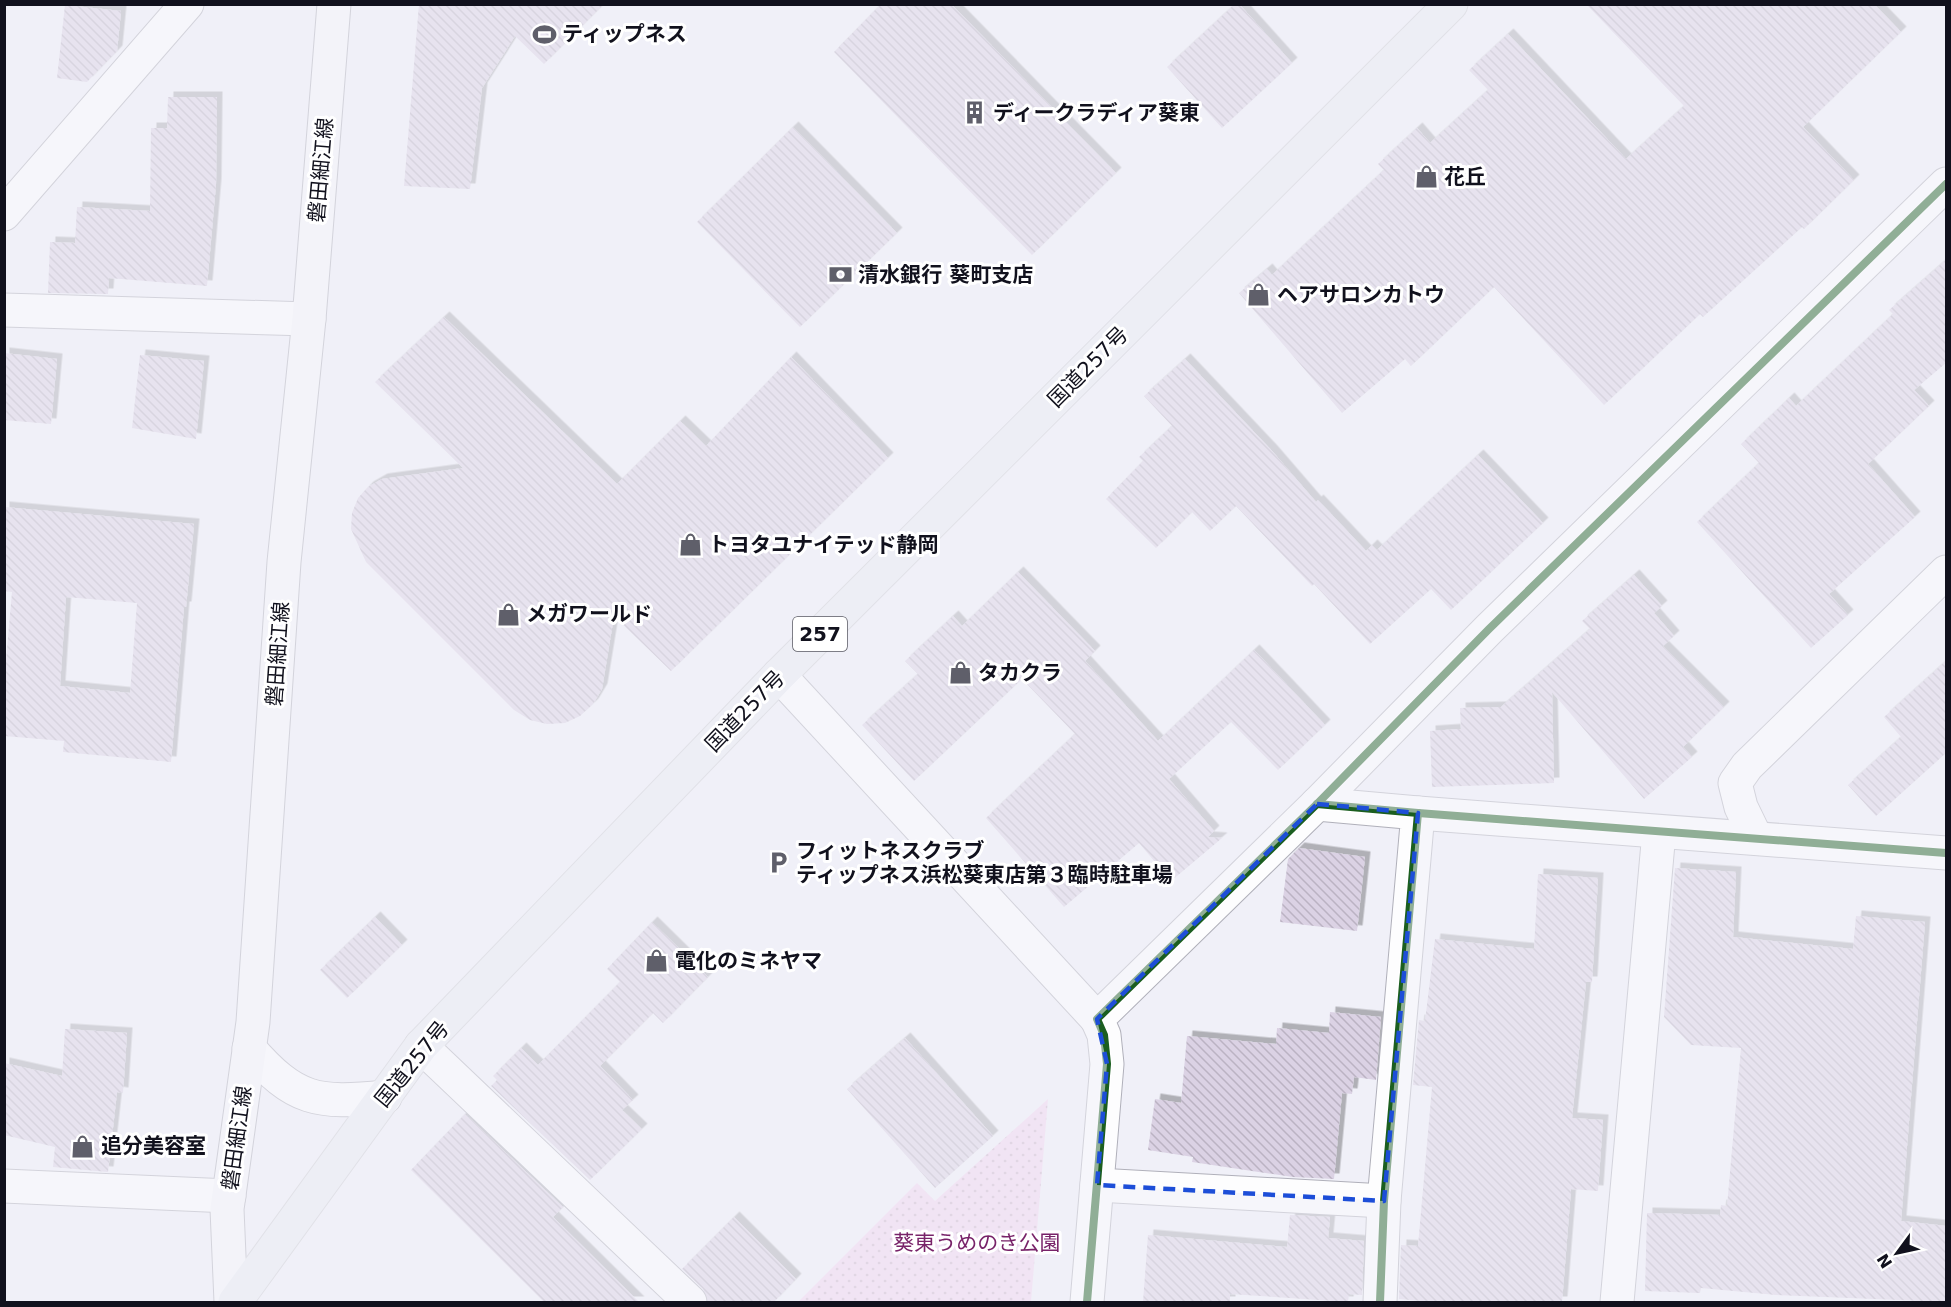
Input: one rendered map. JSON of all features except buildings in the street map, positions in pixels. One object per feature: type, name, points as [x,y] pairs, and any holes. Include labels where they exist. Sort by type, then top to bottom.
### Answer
[{"type":"highway","name":"国道257号","points":[[233,1302],[421,1046],[779,675],[1451,4]]},
{"type":"main road","name":"磐田細江線","points":[[233,1302],[229,1196],[254,1010],[284,562],[309,319],[334,4]]},
{"type":"street","points":[[4,214],[187,4]]},
{"type":"street","points":[[1097,1019],[1317,804],[1489,629],[1947,184]]},
{"type":"street","points":[[4,310],[309,319]]},
{"type":"street","points":[[1756,838],[1741,807],[1735,783],[1741,774],[1947,572]]},
{"type":"street","points":[[779,675],[1097,1019],[1104,1035],[1107,1064],[1087,1302]]},
{"type":"street","points":[[1317,804],[1947,853]]},
{"type":"street","points":[[1380,1302],[1384,1201],[1418,813]]},
{"type":"street","points":[[1617,1302],[1659,832]]},
{"type":"street","points":[[421,1046],[690,1302]]},
{"type":"street","points":[[249,1048],[290,1089],[318,1099],[354,1100],[385,1097]]},
{"type":"street","points":[[1097,1185],[1384,1201]]},
{"type":"street","points":[[4,1186],[229,1196]]},
{"type":"highlighted area","points":[[1317,804],[1418,813],[1384,1201],[1097,1185],[1107,1064],[1097,1019]]},
{"type":"green space","name":"葵東うめのき公園","points":[[1048,1099],[1031,1302],[798,1302],[917,1183],[935,1201]]},
{"type":"cycle path","points":[[1087,1302],[1107,1064],[1104,1035],[1097,1019],[1317,804],[1489,629],[1946,184]]},
{"type":"cycle path","points":[[1317,804],[1418,813],[1384,1201],[1380,1302]]},
{"type":"cycle path","points":[[1418,813],[1946,853]]},
{"type":"place","name":"ティップネス","points":[[544,34]]},
{"type":"place","name":"ディークラディア葵東","points":[[975,113]]},
{"type":"place","name":"花丘","points":[[1426,177]]},
{"type":"place","name":"清水銀行 葵町支店","points":[[840,275]]},
{"type":"place","name":"ヘアサロンカトウ","points":[[1259,295]]},
{"type":"place","name":"トヨタユナイテッド静岡","points":[[690,545]]},
{"type":"place","name":"メガワールド","points":[[508,614]]},
{"type":"place","name":"タカクラ","points":[[960,673]]},
{"type":"place","name":"フィットネスクラブ ティップネス浜松葵東店第３臨時駐車場","points":[[778,863]]},
{"type":"place","name":"電化のミネヤマ","points":[[657,961]]},
{"type":"place","name":"追分美容室","points":[[83,1146]]}]
